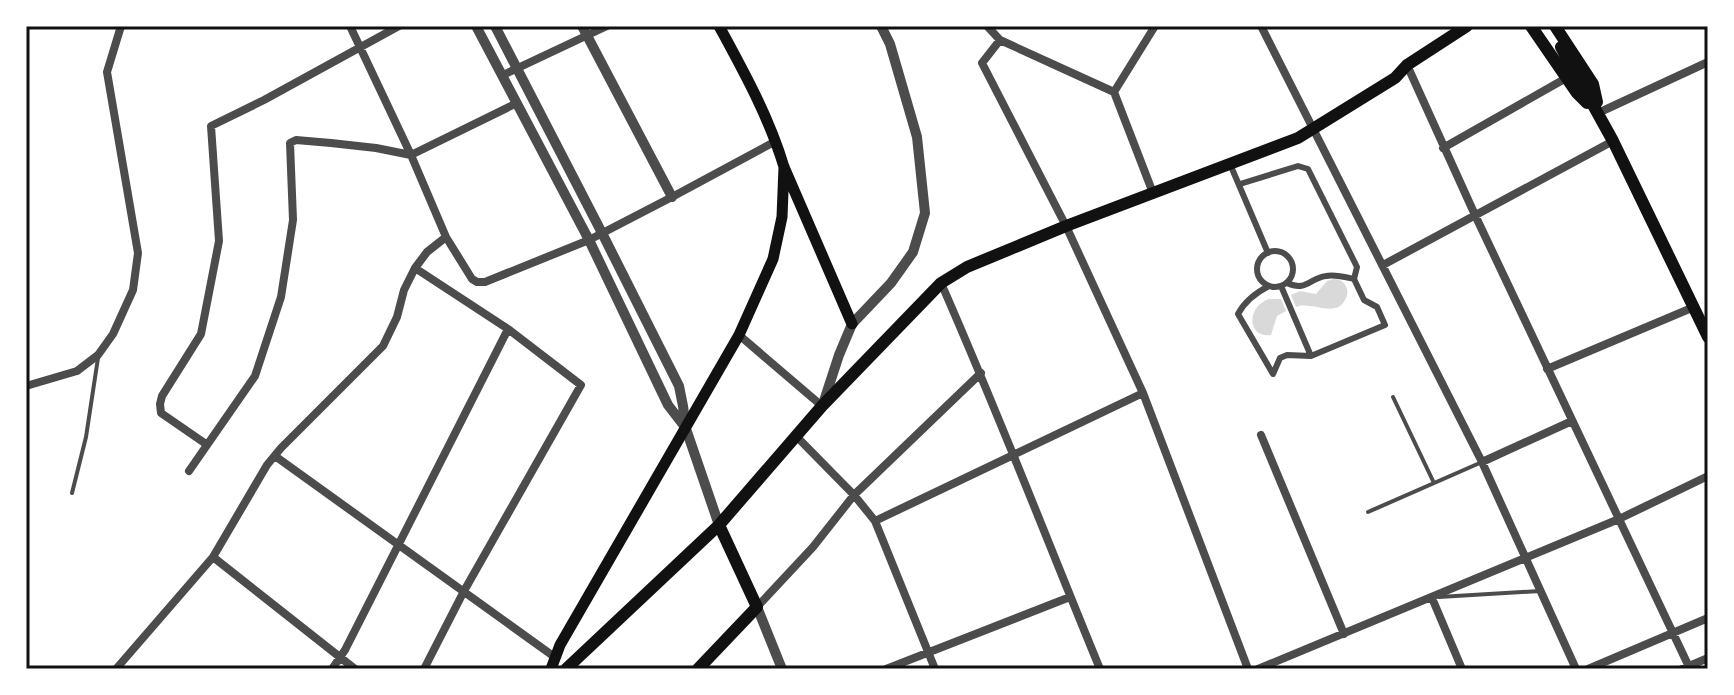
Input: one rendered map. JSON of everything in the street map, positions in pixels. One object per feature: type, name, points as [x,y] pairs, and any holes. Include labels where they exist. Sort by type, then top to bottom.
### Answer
[{"type":"main road","points":[[719,26],[750,82],[852,324]]},
{"type":"main road","points":[[566,669],[719,525],[822,406],[941,283],[967,267],[1066,226],[1298,138],[1395,78],[1407,65],[1467,26]]},
{"type":"main road","points":[[1455,34],[1480,26]]},
{"type":"main road","points":[[1531,26],[1582,98],[1598,113]]},
{"type":"main road","points":[[1555,26],[1593,84],[1598,113]]},
{"type":"main road","points":[[1561,47],[1613,141],[1708,337]]},
{"type":"main road","points":[[554,663],[560,645],[739,335],[773,259],[782,217],[784,167]]},
{"type":"main road","points":[[698,669],[757,607],[719,525]]},
{"type":"street","points":[[26,386],[77,371],[98,355],[113,334],[133,290],[138,253],[107,72],[121,26]]},
{"type":"street","points":[[350,26],[446,237],[472,279],[477,282],[485,282],[589,240],[776,141]]},
{"type":"street","points":[[206,444],[161,413],[160,404],[201,334],[219,241],[211,126],[399,26]]},
{"type":"street","points":[[476,26],[589,240],[668,405],[686,429]]},
{"type":"street","points":[[495,26],[679,386],[686,429],[719,525]]},
{"type":"street","points":[[503,75],[585,31],[607,26]]},
{"type":"street","points":[[739,335],[822,406],[852,324],[891,283],[913,252],[925,213],[917,137],[890,44],[881,26]]},
{"type":"street","points":[[987,26],[1000,40],[1114,92],[1153,193]]},
{"type":"street","points":[[1114,92],[1155,26]]},
{"type":"street","points":[[1261,26],[1482,462],[1576,669]]},
{"type":"street","points":[[585,31],[672,197]]},
{"type":"street","points":[[1000,40],[982,63],[1066,226],[1143,393],[1248,669]]},
{"type":"street","points":[[1598,113],[1708,62]]},
{"type":"street","points":[[1407,65],[1686,668],[1708,658]]},
{"type":"street","points":[[1443,148],[1568,77]]},
{"type":"street","points":[[189,471],[255,376],[281,297],[293,220],[290,143],[296,140],[331,143],[411,155],[517,103]]},
{"type":"street","points":[[1383,265],[1613,141]]},
{"type":"street","points":[[1230,164],[1268,253]]},
{"type":"street","points":[[1240,184],[1298,166],[1308,169],[1357,267],[1354,279],[1364,300],[1377,307],[1385,325],[1311,356],[1287,355],[1280,358],[1273,374],[1238,314],[1245,302],[1269,286],[1303,286],[1321,276],[1338,275],[1354,279]]},
{"type":"street","points":[[116,669],[213,557],[267,465],[383,346],[415,268],[427,252],[446,237]]},
{"type":"street","points":[[1259,291],[1257,267],[1262,256],[1280,252],[1290,260],[1292,272],[1284,287],[1311,356]]},
{"type":"street","points":[[415,268],[508,329],[581,385],[464,591],[424,669]]},
{"type":"street","points":[[1259,279],[1269,286]]},
{"type":"street","points":[[941,283],[981,373],[1100,669]]},
{"type":"street","points":[[1547,369],[1694,307]]},
{"type":"street","points":[[332,669],[508,329]]},
{"type":"street","points":[[782,669],[757,607],[813,547],[854,495],[981,373]]},
{"type":"street","points":[[875,521],[1143,393]]},
{"type":"street","points":[[1482,462],[1572,421]]},
{"type":"street","points":[[1261,435],[1344,634]]},
{"type":"street","points":[[796,436],[875,521],[935,669]]},
{"type":"street","points":[[275,456],[464,591],[554,663]]},
{"type":"street","points":[[1258,669],[1619,519],[1708,476]]},
{"type":"street","points":[[213,557],[355,669]]},
{"type":"street","points":[[886,669],[1070,597]]},
{"type":"street","points":[[1432,598],[1462,669]]},
{"type":"street","points":[[1588,669],[1708,618]]},
{"type":"lane","points":[[72,493],[86,437],[98,355]]},
{"type":"lane","points":[[1393,397],[1434,483]]},
{"type":"lane","points":[[1368,512],[1482,462]]},
{"type":"lane","points":[[1432,598],[1540,591]]},
{"type":"shaded area","points":[[1327,281],[1342,281],[1347,288],[1347,296],[1337,308],[1296,307],[1291,295],[1300,291],[1316,294]]},
{"type":"shaded area","points":[[1269,299],[1281,299],[1286,311],[1277,316],[1271,335],[1263,335],[1254,327],[1253,314]]}]
